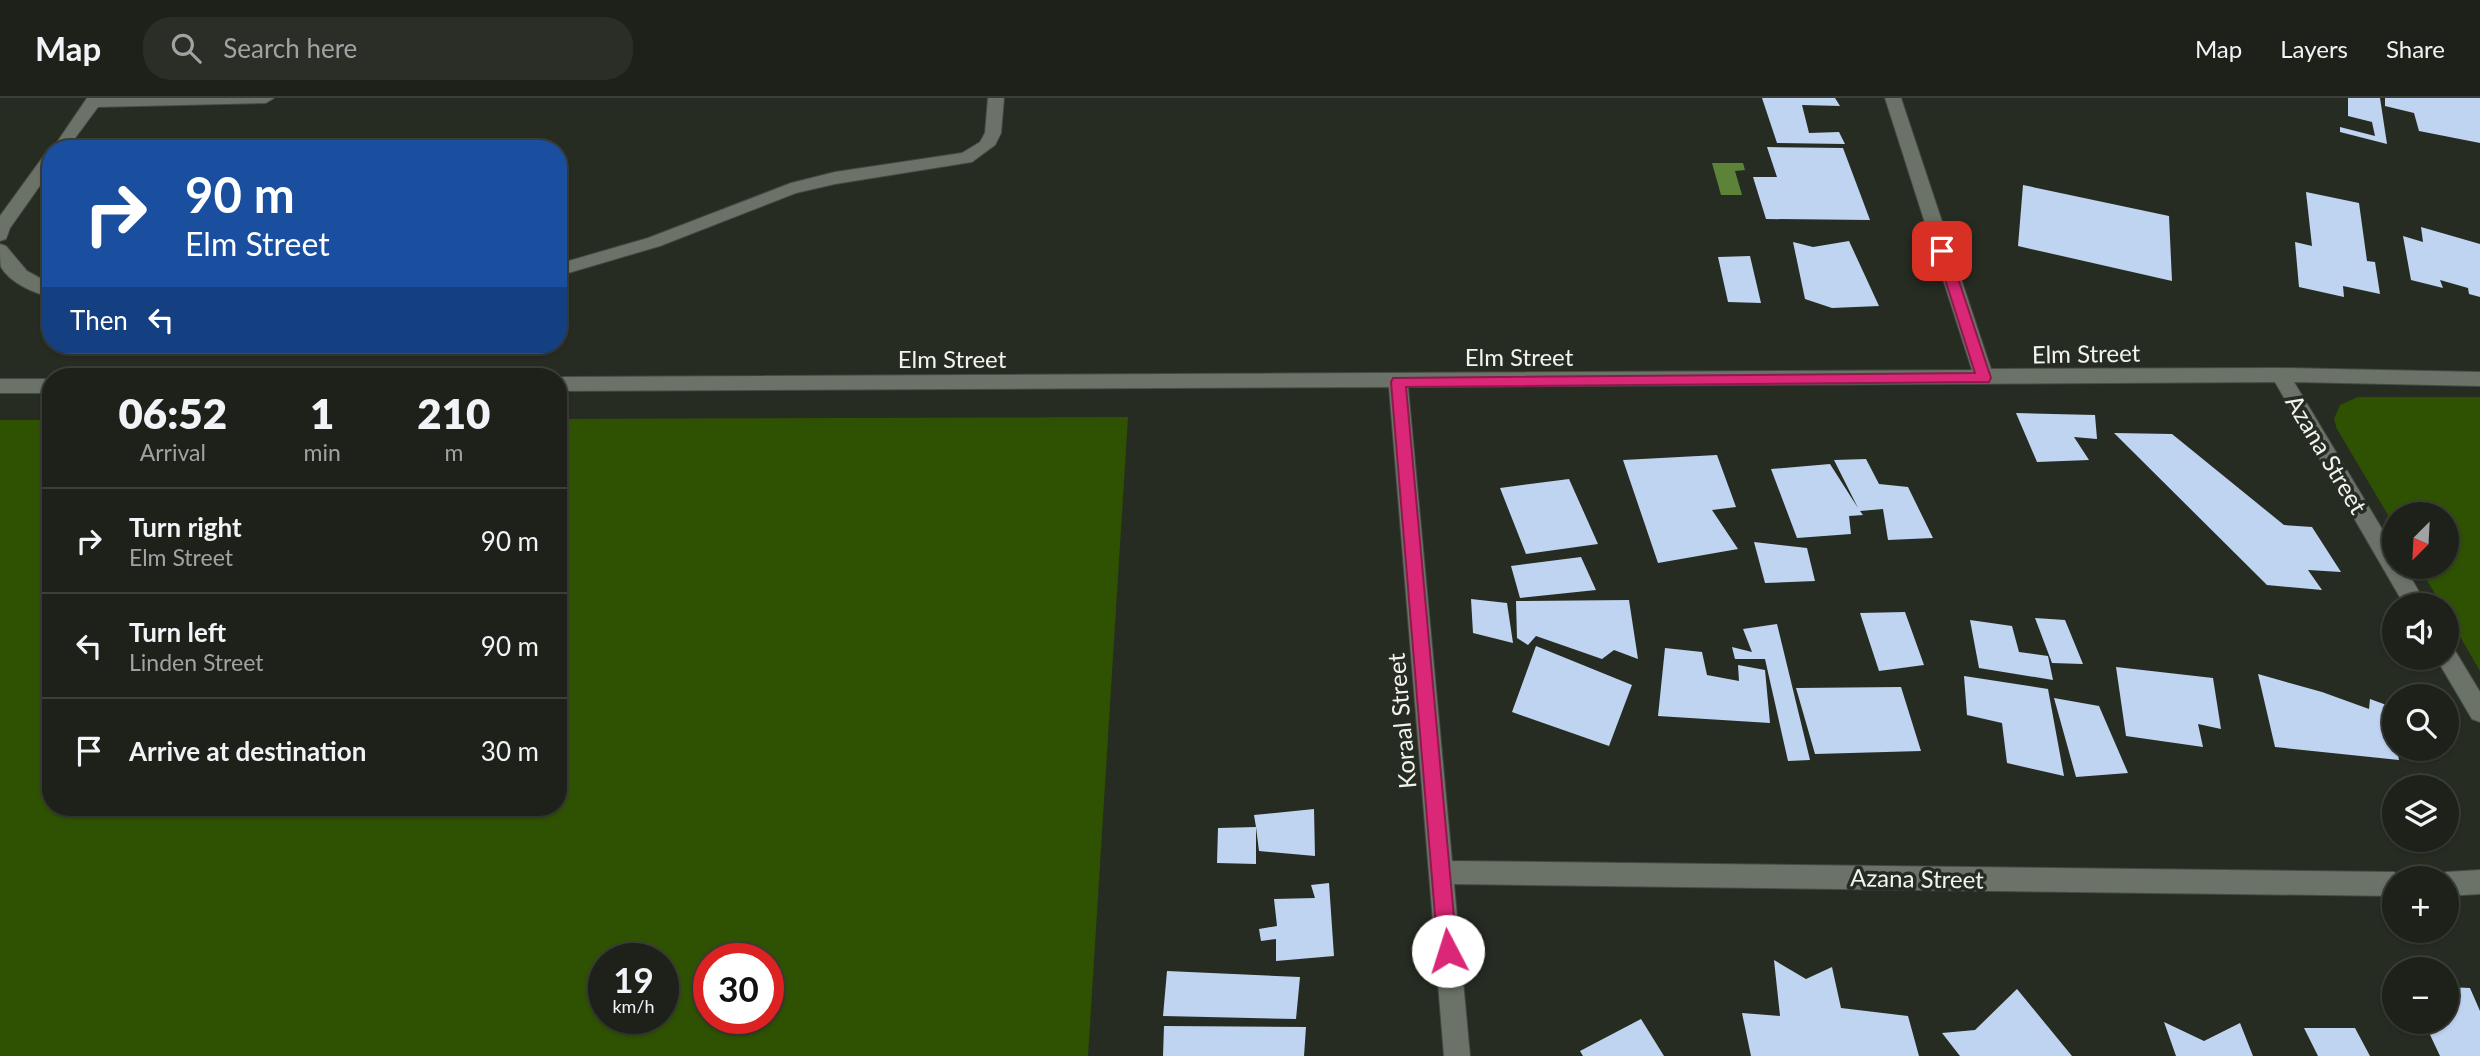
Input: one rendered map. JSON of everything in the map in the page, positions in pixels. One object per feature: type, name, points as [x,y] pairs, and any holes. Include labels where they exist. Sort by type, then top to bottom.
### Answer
[{"type":"street","points":[[65,140],[94,100],[266,98]]},
{"type":"street","points":[[567,267],[654,242],[791,189],[835,178],[966,158],[987,145],[993,133],[996,98]]},
{"type":"street","points":[[1893,98],[1984,378]]},
{"type":"street","points":[[0,235],[1,227],[42,170]]},
{"type":"street","points":[[0,250],[10,269],[42,286]]},
{"type":"street","name":"Elm Street","points":[[567,384],[1398,382],[2280,375],[2480,379]]},
{"type":"street","name":"Azana Street","points":[[2280,375],[2409,593]]},
{"type":"street","name":"Koraal Street","points":[[1398,382],[1457,1056]]},
{"type":"street","points":[[0,386],[42,386]]},
{"type":"street","points":[[2454,670],[2480,712]]},
{"type":"street","name":"Azana Street","points":[[1441,872],[2382,884]]},
{"type":"street","points":[[2459,883],[2480,882]]},
{"type":"shaded area","points":[[1712,163],[1743,163],[1745,170],[1735,171],[1742,195],[1721,195]]},
{"type":"shaded area","points":[[2358,397],[2480,397],[2480,671],[2459,635],[2459,593],[2435,593],[2426,579],[2459,579],[2459,502],[2382,502],[2382,505],[2337,429],[2334,419],[2340,405]]},
{"type":"shaded area","points":[[1128,417],[1088,1056],[0,1056],[0,420],[42,420],[42,816],[567,816],[567,419]]},
{"type":"building","points":[[1762,98],[1835,98],[1840,106],[1802,105],[1809,133],[1839,132],[1845,144],[1777,143]]},
{"type":"building","points":[[2348,98],[2380,98],[2387,144],[2340,132],[2340,127],[2375,136],[2372,122],[2348,116]]},
{"type":"building","points":[[2385,98],[2480,98],[2480,143],[2419,131],[2414,113],[2385,106]]},
{"type":"building","points":[[1767,147],[1843,148],[1870,220],[1766,219],[1753,177],[1777,177]]},
{"type":"building","points":[[2023,185],[2169,216],[2172,281],[2018,246]]},
{"type":"building","points":[[2306,192],[2359,203],[2367,261],[2375,262],[2380,294],[2343,286],[2344,297],[2299,287],[2295,242],[2312,246]]},
{"type":"building","points":[[2421,227],[2480,244],[2480,297],[2469,294],[2468,288],[2440,280],[2443,288],[2411,280],[2403,236],[2423,242]]},
{"type":"building","points":[[1849,241],[1879,306],[1832,308],[1805,299],[1793,242],[1813,247]]},
{"type":"building","points":[[1750,256],[1761,303],[1728,302],[1718,257]]},
{"type":"building","points":[[2016,413],[2095,415],[2097,439],[2074,437],[2089,460],[2037,462]]},
{"type":"building","points":[[2114,433],[2172,434],[2284,525],[2312,527],[2341,572],[2308,570],[2322,590],[2267,585]]},
{"type":"building","points":[[1717,455],[1736,507],[1712,510],[1738,549],[1658,563],[1623,460]]},
{"type":"building","points":[[1866,459],[1879,484],[1908,487],[1933,538],[1888,540],[1883,509],[1860,511],[1863,515],[1849,516],[1851,534],[1797,538],[1771,469],[1830,464],[1858,508],[1834,460]]},
{"type":"building","points":[[1569,479],[1598,544],[1526,554],[1500,488]]},
{"type":"building","points":[[1754,542],[1807,548],[1815,581],[1765,583]]},
{"type":"building","points":[[1581,557],[1596,590],[1520,598],[1511,566]]},
{"type":"building","points":[[1471,599],[1507,603],[1513,643],[1473,633]]},
{"type":"building","points":[[1629,600],[1638,659],[1614,650],[1602,659],[1536,636],[1528,645],[1517,638],[1516,601]]},
{"type":"building","points":[[1905,612],[1924,665],[1879,671],[1860,613]]},
{"type":"building","points":[[2035,618],[2065,620],[2083,664],[2052,663]]},
{"type":"building","points":[[1970,620],[2012,626],[2019,652],[2048,656],[2053,680],[1979,668]]},
{"type":"building","points":[[1777,624],[1810,760],[1788,761],[1765,659],[1735,659],[1732,647],[1752,652],[1743,629]]},
{"type":"building","points":[[1536,646],[1632,685],[1609,746],[1512,712]]},
{"type":"building","points":[[1665,648],[1702,652],[1707,675],[1739,681],[1738,665],[1765,670],[1770,723],[1658,716]]},
{"type":"building","points":[[2116,667],[2213,678],[2221,729],[2198,724],[2203,747],[2126,736]]},
{"type":"building","points":[[2258,674],[2369,709],[2370,699],[2382,703],[2382,758],[2275,747]]},
{"type":"building","points":[[1964,676],[2048,689],[2064,776],[2007,763],[2002,723],[1967,715]]},
{"type":"building","points":[[1901,687],[1921,751],[1815,754],[1796,688]]},
{"type":"building","points":[[2054,698],[2099,706],[2128,773],[2076,777]]},
{"type":"building","points":[[1314,809],[1315,856],[1259,851],[1254,815]]},
{"type":"building","points":[[1256,827],[1256,864],[1217,863],[1218,828]]},
{"type":"building","points":[[1329,883],[1334,956],[1276,961],[1276,939],[1261,941],[1259,929],[1277,926],[1274,899],[1315,898],[1311,885]]},
{"type":"building","points":[[1774,960],[1806,979],[1832,967],[1841,1008],[1908,1016],[1919,1056],[1751,1056],[1742,1013],[1780,1016]]},
{"type":"building","points":[[1167,971],[1300,977],[1296,1019],[1163,1016]]},
{"type":"building","points":[[2459,988],[2470,988],[2480,1011],[2480,1056],[2440,1056],[2430,1034],[2459,1034]]},
{"type":"building","points":[[2017,989],[2072,1056],[1960,1056],[1942,1033],[1975,1030]]},
{"type":"building","points":[[1641,1019],[1664,1056],[1583,1056],[1580,1051]]},
{"type":"building","points":[[2164,1022],[2204,1041],[2240,1023],[2253,1056],[2176,1056]]},
{"type":"building","points":[[1164,1026],[1306,1027],[1304,1056],[1163,1056]]},
{"type":"building","points":[[2304,1028],[2355,1028],[2370,1056],[2318,1056]]},
{"type":"route","points":[[1448,951],[1398,382],[1984,378],[1942,251]]}]
